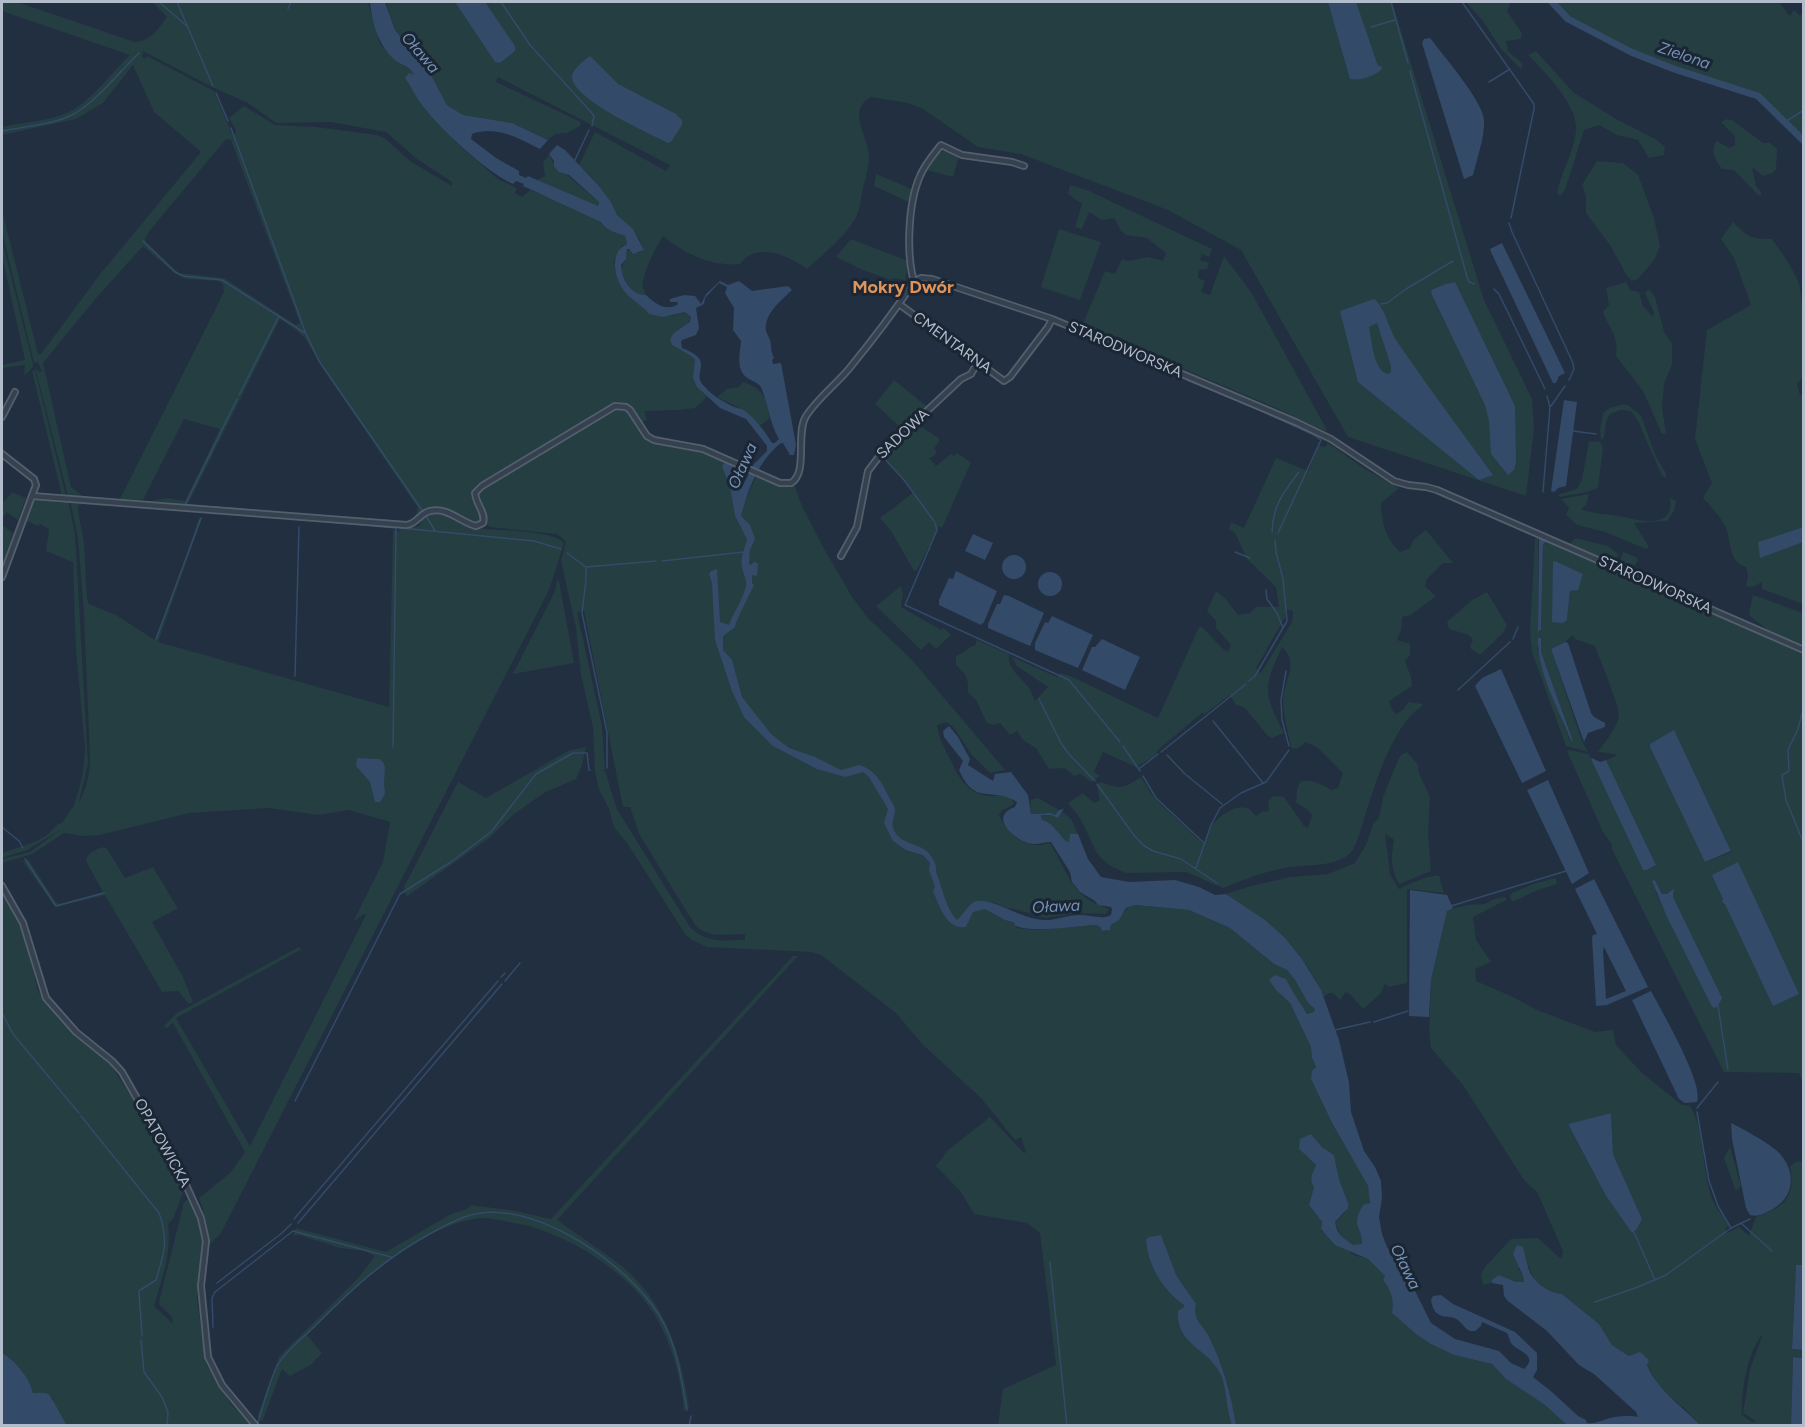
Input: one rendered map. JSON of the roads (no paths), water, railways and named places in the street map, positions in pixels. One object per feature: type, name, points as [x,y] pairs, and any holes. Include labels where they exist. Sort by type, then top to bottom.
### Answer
[{"type":"street","points":[[33,495],[406,525],[416,522],[425,512],[435,510],[447,512],[476,526],[484,520],[475,493],[482,486],[615,406],[626,407],[630,410],[647,435],[654,440],[694,446],[784,484],[795,481],[800,471],[805,418],[847,371],[904,299],[914,282],[910,230],[915,192],[925,166],[941,146],[962,155],[1012,162],[1024,166]]},
{"type":"street","name":"STARODWORSKA","points":[[914,282],[921,278],[932,279],[1052,319],[1298,423],[1331,439],[1394,480],[1408,485],[1432,488],[1803,650]]},
{"type":"street","points":[[904,299],[906,310]]},
{"type":"street","name":"CMENTARNA","points":[[899,304],[1005,381],[1052,319]]},
{"type":"street","name":"SADOWA","points":[[841,556],[855,532],[864,482],[873,464],[894,441],[961,379],[971,374],[978,362]]},
{"type":"street","points":[[2,417],[15,392]]},
{"type":"street","points":[[2,454],[34,480],[36,485],[2,577]]},
{"type":"street","name":"OPATOWICKA","points":[[2,886],[23,923],[46,998],[72,1027],[122,1072],[190,1194],[206,1235],[201,1286],[208,1357],[222,1385],[256,1425]]},
{"type":"water","points":[[370,2],[385,2],[395,30],[430,73],[447,105],[463,115],[512,123],[548,140],[540,149],[516,137],[499,132],[472,134],[471,139],[496,158],[519,171],[519,175],[526,178],[528,176],[598,206],[599,202],[569,175],[559,172],[554,166],[554,161],[549,154],[557,145],[565,150],[598,185],[611,202],[617,215],[633,229],[644,250],[633,254],[627,249],[626,259],[621,265],[625,281],[635,292],[646,295],[664,307],[672,307],[678,302],[670,302],[670,299],[684,295],[695,296],[701,304],[706,294],[720,281],[728,285],[739,281],[752,291],[788,286],[792,290],[770,313],[766,331],[774,358],[773,364],[781,363],[796,445],[794,455],[790,455],[783,443],[773,450],[761,466],[747,496],[741,516],[750,525],[755,539],[750,550],[749,564],[758,563],[757,576],[752,575],[754,585],[735,627],[723,636],[723,650],[732,660],[742,697],[771,734],[789,748],[815,757],[841,770],[859,765],[874,774],[881,782],[894,807],[893,828],[901,839],[930,854],[935,863],[947,904],[957,920],[971,904],[977,901],[992,903],[1043,920],[1080,915],[1104,917],[1111,915],[1112,909],[1098,905],[1080,892],[1072,882],[1070,872],[1051,842],[1031,844],[1010,832],[1003,821],[1004,816],[1007,811],[1015,807],[1017,802],[971,788],[959,770],[963,761],[944,737],[943,731],[949,726],[970,759],[968,765],[993,781],[995,774],[1011,772],[1028,795],[1031,814],[1051,813],[1055,815],[1059,810],[1064,809],[1058,818],[1041,815],[1042,820],[1052,826],[1066,841],[1069,842],[1070,834],[1078,834],[1088,859],[1101,877],[1129,882],[1175,880],[1199,887],[1215,895],[1226,894],[1265,920],[1285,938],[1302,959],[1321,990],[1339,1040],[1349,1083],[1351,1112],[1364,1151],[1381,1181],[1382,1198],[1379,1217],[1382,1234],[1387,1247],[1405,1271],[1431,1323],[1455,1339],[1499,1351],[1511,1363],[1524,1369],[1528,1364],[1528,1357],[1511,1343],[1507,1333],[1482,1322],[1475,1331],[1470,1331],[1455,1318],[1439,1315],[1431,1300],[1433,1296],[1441,1295],[1453,1304],[1515,1332],[1537,1353],[1537,1370],[1533,1377],[1587,1423],[1618,1417],[1638,1417],[1636,1412],[1594,1374],[1579,1365],[1547,1331],[1508,1301],[1504,1296],[1503,1285],[1492,1283],[1492,1280],[1499,1275],[1516,1282],[1524,1282],[1513,1254],[1517,1245],[1523,1247],[1529,1270],[1538,1283],[1550,1291],[1562,1294],[1599,1324],[1612,1345],[1629,1356],[1640,1352],[1649,1360],[1647,1365],[1657,1383],[1700,1425],[1567,1425],[1545,1405],[1506,1379],[1492,1364],[1454,1355],[1431,1344],[1392,1313],[1393,1303],[1390,1291],[1383,1280],[1385,1276],[1368,1259],[1335,1245],[1321,1229],[1322,1222],[1309,1205],[1314,1187],[1312,1176],[1316,1165],[1299,1149],[1300,1139],[1311,1134],[1322,1147],[1334,1155],[1339,1179],[1348,1203],[1348,1208],[1335,1222],[1337,1230],[1353,1245],[1362,1244],[1357,1218],[1363,1205],[1370,1203],[1368,1186],[1332,1123],[1311,1079],[1312,1071],[1316,1067],[1311,1047],[1290,1003],[1269,980],[1275,975],[1286,979],[1307,1014],[1314,1012],[1315,1009],[1308,1003],[1287,970],[1274,964],[1230,928],[1189,910],[1135,905],[1126,908],[1119,920],[1111,925],[1110,930],[1102,931],[1096,925],[1042,929],[1021,928],[985,909],[973,912],[966,927],[953,925],[944,915],[933,891],[935,887],[929,870],[930,863],[923,855],[906,850],[893,841],[884,823],[888,809],[869,777],[863,772],[845,777],[817,769],[773,746],[744,717],[732,691],[715,640],[712,583],[709,574],[717,569],[720,622],[729,625],[746,586],[742,557],[747,539],[735,516],[731,492],[722,466],[725,462],[733,466],[736,470],[736,479],[743,485],[754,464],[767,451],[767,446],[746,419],[720,408],[697,387],[693,378],[695,360],[672,345],[670,339],[674,333],[690,322],[691,317],[685,312],[663,317],[649,314],[624,291],[615,265],[618,253],[627,244],[625,236],[609,230],[601,222],[523,186],[524,184],[516,181],[513,184],[490,170],[464,149],[440,126],[420,102],[405,78],[409,73],[414,75],[385,49],[377,34]],"holes":[[[719,283],[727,287],[725,293],[734,308],[733,330],[741,341],[740,367],[745,376],[761,387],[779,439],[775,443],[772,443],[749,414],[708,390],[701,382],[699,358],[682,348],[682,340],[696,335],[699,328],[696,308],[704,304],[705,298]]]},
{"type":"water","points":[[455,2],[485,2],[515,46],[515,51],[500,63],[495,62]]},
{"type":"water","points":[[1328,2],[1356,2],[1378,66],[1382,69],[1379,72],[1363,79],[1350,79]]},
{"type":"water","points":[[1430,38],[1470,90],[1484,120],[1482,140],[1473,175],[1464,179],[1422,43],[1424,39]]},
{"type":"water","points":[[590,56],[618,84],[676,114],[682,120],[682,125],[671,142],[668,143],[613,115],[585,96],[572,77],[579,65]]},
{"type":"water","points":[[1502,243],[1565,373],[1559,376],[1556,383],[1553,383],[1491,252],[1490,249]]},
{"type":"water","points":[[1455,282],[1515,406],[1516,461],[1514,470],[1508,475],[1491,454],[1489,421],[1485,405],[1432,295],[1431,290]]},
{"type":"water","points":[[1374,299],[1378,302],[1398,343],[1493,475],[1479,480],[1358,382],[1340,311]],"holes":[[[1377,323],[1391,372],[1388,374],[1379,367],[1376,361],[1369,327]]]},
{"type":"water","points":[[1564,400],[1577,402],[1566,486],[1554,492],[1551,491]]},
{"type":"water","points":[[1803,527],[1803,542],[1760,558],[1758,542]]},
{"type":"water","points":[[973,534],[993,543],[985,560],[965,551]]},
{"type":"water","points":[[1539,538],[1546,541],[1543,545],[1541,630],[1538,631]]},
{"type":"water","points":[[1014,555],[1022,559],[1026,567],[1022,575],[1014,579],[1006,575],[1002,567],[1006,559]]},
{"type":"water","points":[[1553,562],[1583,574],[1578,590],[1570,591],[1567,620],[1563,623],[1552,622]]},
{"type":"water","points":[[956,571],[997,591],[981,625],[939,605],[949,578],[953,579]]},
{"type":"water","points":[[1050,572],[1058,576],[1062,584],[1058,592],[1050,596],[1042,592],[1038,584],[1042,576]]},
{"type":"water","points":[[1004,595],[1044,613],[1030,646],[988,628],[997,604],[1000,604]]},
{"type":"water","points":[[1052,616],[1093,635],[1078,668],[1035,650],[1035,643],[1045,622],[1048,623]]},
{"type":"water","points":[[1538,638],[1541,638],[1541,652],[1573,741],[1571,741],[1545,678]]},
{"type":"water","points":[[1102,639],[1140,657],[1125,690],[1082,670],[1092,647],[1095,647]]},
{"type":"water","points":[[1565,642],[1568,643],[1591,713],[1605,723],[1605,727],[1588,733],[1584,742],[1551,649]]},
{"type":"water","points":[[1501,669],[1546,771],[1522,783],[1475,686],[1482,678]]},
{"type":"water","points":[[1674,730],[1731,851],[1705,862],[1650,747],[1650,744]]},
{"type":"water","points":[[357,758],[379,759],[383,762],[385,794],[380,802],[375,802],[370,782],[356,766]]},
{"type":"water","points":[[1592,758],[1600,762],[1606,760],[1656,865],[1647,870],[1643,870]]},
{"type":"water","points":[[1548,780],[1589,873],[1572,884],[1527,790]]},
{"type":"water","points":[[1738,862],[1799,994],[1773,1006],[1725,904],[1722,902],[1723,899],[1712,875]]},
{"type":"water","points":[[1594,879],[1648,987],[1607,1005],[1596,1006],[1592,938],[1597,934],[1575,889]],"holes":[[[1604,947],[1626,991],[1606,999]]]},
{"type":"water","points":[[1655,880],[1662,894],[1667,894],[1674,888],[1673,897],[1722,998],[1718,1006],[1714,1008],[1666,915],[1652,881]]},
{"type":"water","points":[[1410,890],[1447,895],[1453,908],[1447,911],[1431,980],[1429,1017],[1409,1016]]},
{"type":"water","points":[[1651,991],[1689,1064],[1698,1093],[1697,1102],[1685,1103],[1679,1099],[1632,1000]]},
{"type":"water","points":[[1611,1113],[1613,1154],[1642,1219],[1632,1233],[1606,1196],[1568,1124]]},
{"type":"water","points":[[1731,1123],[1778,1151],[1790,1171],[1790,1187],[1787,1195],[1776,1207],[1761,1215],[1750,1215],[1746,1208]]},
{"type":"water","points":[[1161,1235],[1176,1275],[1196,1304],[1197,1318],[1218,1358],[1229,1391],[1236,1425],[1232,1425],[1231,1422],[1221,1375],[1209,1358],[1182,1332],[1178,1311],[1184,1305],[1163,1285],[1153,1268],[1146,1240],[1149,1237]]},
{"type":"water","points":[[1796,1265],[1803,1265],[1803,1350],[1792,1349]]},
{"type":"water","points":[[2,1353],[21,1370],[29,1381],[33,1393],[45,1393],[50,1396],[67,1425],[2,1425]]},
{"type":"water","points":[[1793,1357],[1803,1358],[1803,1425],[1791,1425]]},
{"type":"waterway","points":[[159,2],[188,27]]},
{"type":"waterway","points":[[177,2],[213,86]]},
{"type":"waterway","points":[[288,9],[291,2]]},
{"type":"waterway","points":[[501,2],[530,45],[594,116],[592,126]]},
{"type":"waterway","points":[[1391,2],[1408,63]]},
{"type":"waterway","points":[[1462,2],[1534,104],[1511,218]]},
{"type":"waterway","name":"Zielona","points":[[1552,2],[1568,19],[1631,52],[1674,69],[1758,96],[1804,141]]},
{"type":"waterway","points":[[1371,27],[1395,20]]},
{"type":"waterway","points":[[2,131],[49,123],[74,114],[100,93],[139,53]]},
{"type":"waterway","points":[[1489,82],[1510,69]]},
{"type":"waterway","points":[[1410,71],[1467,277],[1469,282],[1474,284]]},
{"type":"waterway","points":[[216,93],[228,121]]},
{"type":"waterway","points":[[1785,122],[1804,110]]},
{"type":"waterway","points":[[231,128],[306,334],[319,361],[422,510],[416,518]]},
{"type":"waterway","points":[[574,162],[589,130]]},
{"type":"waterway","points":[[1509,223],[1573,363],[1574,369],[1569,380]]},
{"type":"waterway","points":[[143,241],[175,272],[183,276],[222,280],[305,333]]},
{"type":"waterway","points":[[1381,304],[1387,303],[1453,261]]},
{"type":"waterway","points":[[1494,289],[1499,294],[1545,389]]},
{"type":"waterway","points":[[239,395],[279,316]]},
{"type":"waterway","points":[[1187,380],[1250,406]]},
{"type":"waterway","points":[[1551,406],[1565,386]]},
{"type":"waterway","points":[[1543,492],[1550,407],[1547,396]]},
{"type":"waterway","points":[[226,508],[185,505],[237,399]]},
{"type":"waterway","points":[[1268,414],[1321,440],[1278,533]]},
{"type":"waterway","points":[[1573,431],[1596,434]]},
{"type":"waterway","points":[[882,456],[904,480],[934,521]]},
{"type":"waterway","points":[[1272,532],[1274,514],[1280,500],[1299,472]]},
{"type":"waterway","points":[[230,508],[305,515]]},
{"type":"waterway","points":[[243,515],[294,519]]},
{"type":"waterway","points":[[309,515],[407,522]]},
{"type":"waterway","points":[[426,516],[435,531]]},
{"type":"waterway","points":[[156,639],[201,518]]},
{"type":"waterway","points":[[299,519],[396,528],[393,747]]},
{"type":"waterway","points":[[935,523],[937,530],[905,605],[1069,680],[1120,742]]},
{"type":"waterway","points":[[295,676],[299,527]]},
{"type":"waterway","points":[[401,528],[534,541],[561,549]]},
{"type":"waterway","points":[[1249,681],[1255,676],[1287,621],[1283,579],[1275,540]]},
{"type":"waterway","points":[[662,561],[744,552]]},
{"type":"waterway","points":[[1235,552],[1250,558]]},
{"type":"waterway","points":[[567,553],[586,567],[656,561]]},
{"type":"waterway","points":[[586,567],[582,613],[607,732],[607,768]]},
{"type":"waterway","points":[[1266,590],[1267,599],[1277,613],[1283,628]]},
{"type":"waterway","points":[[1513,639],[1518,627]]},
{"type":"waterway","points":[[1458,690],[1510,642]]},
{"type":"waterway","points":[[1286,671],[1281,700],[1282,720],[1289,746]]},
{"type":"waterway","points":[[1161,752],[1246,684]]},
{"type":"waterway","points":[[1039,699],[1061,743],[1095,781]]},
{"type":"waterway","points":[[1804,706],[1798,729],[1788,750],[1789,771],[1782,775],[1786,800],[1804,844]]},
{"type":"waterway","points":[[1213,721],[1263,783]]},
{"type":"waterway","points":[[1123,746],[1140,771]]},
{"type":"waterway","points":[[1196,868],[1211,825],[1220,808],[1241,793],[1266,782],[1289,750]]},
{"type":"waterway","points":[[295,1101],[400,894],[451,862],[491,832],[536,774],[573,753],[587,753],[590,770]]},
{"type":"waterway","points":[[1140,768],[1158,754]]},
{"type":"waterway","points":[[1167,755],[1185,774],[1222,804]]},
{"type":"waterway","points":[[1143,776],[1156,798],[1204,843]]},
{"type":"waterway","points":[[1097,784],[1143,845],[1153,851],[1181,859],[1217,883]]},
{"type":"waterway","points":[[2,827],[19,841],[23,848]]},
{"type":"waterway","points":[[25,859],[56,906],[104,893]]},
{"type":"waterway","points":[[1451,906],[1566,871]]},
{"type":"waterway","points":[[505,981],[520,963]]},
{"type":"waterway","points":[[501,977],[505,973]]},
{"type":"waterway","points":[[294,1219],[498,981]]},
{"type":"waterway","points":[[298,1223],[502,984]]},
{"type":"waterway","points":[[1718,1006],[1728,1070]]},
{"type":"waterway","points":[[1374,1022],[1408,1011]]},
{"type":"waterway","points":[[2,1013],[13,1034],[79,1113]]},
{"type":"waterway","points":[[1335,1030],[1370,1022]]},
{"type":"waterway","points":[[1697,1108],[1718,1082]]},
{"type":"waterway","points":[[1697,1112],[1709,1181],[1718,1206],[1731,1228]]},
{"type":"waterway","points":[[81,1116],[159,1213],[162,1223],[165,1239],[156,1280],[139,1291],[142,1336]]},
{"type":"waterway","points":[[258,1422],[280,1360],[343,1298],[386,1262],[417,1241],[458,1220],[481,1213],[505,1213],[556,1229],[581,1242],[627,1277],[645,1296],[665,1326],[678,1361],[687,1410]]},
{"type":"waterway","points":[[1595,1302],[1666,1275],[1731,1228],[1750,1219]]},
{"type":"waterway","points":[[217,1283],[291,1224]]},
{"type":"waterway","points":[[1742,1224],[1772,1251]]},
{"type":"waterway","points":[[213,1327],[212,1298],[215,1292],[293,1231],[391,1257]]},
{"type":"waterway","points":[[1634,1232],[1655,1280]]},
{"type":"waterway","points":[[1050,1262],[1067,1426]]},
{"type":"waterway","points":[[141,1340],[144,1372],[162,1397],[168,1412],[167,1426]]},
{"type":"waterway","points":[[689,1426],[691,1416]]},
{"type":"district","name":"Mokry Dwór","points":[[903,288]]},
{"type":"water label","name":"Oława","points":[[420,53]]},
{"type":"water label","name":"Oława","points":[[743,466]]},
{"type":"water label","name":"Oława","points":[[1056,907]]},
{"type":"water label","name":"Oława","points":[[1405,1267]]}]
